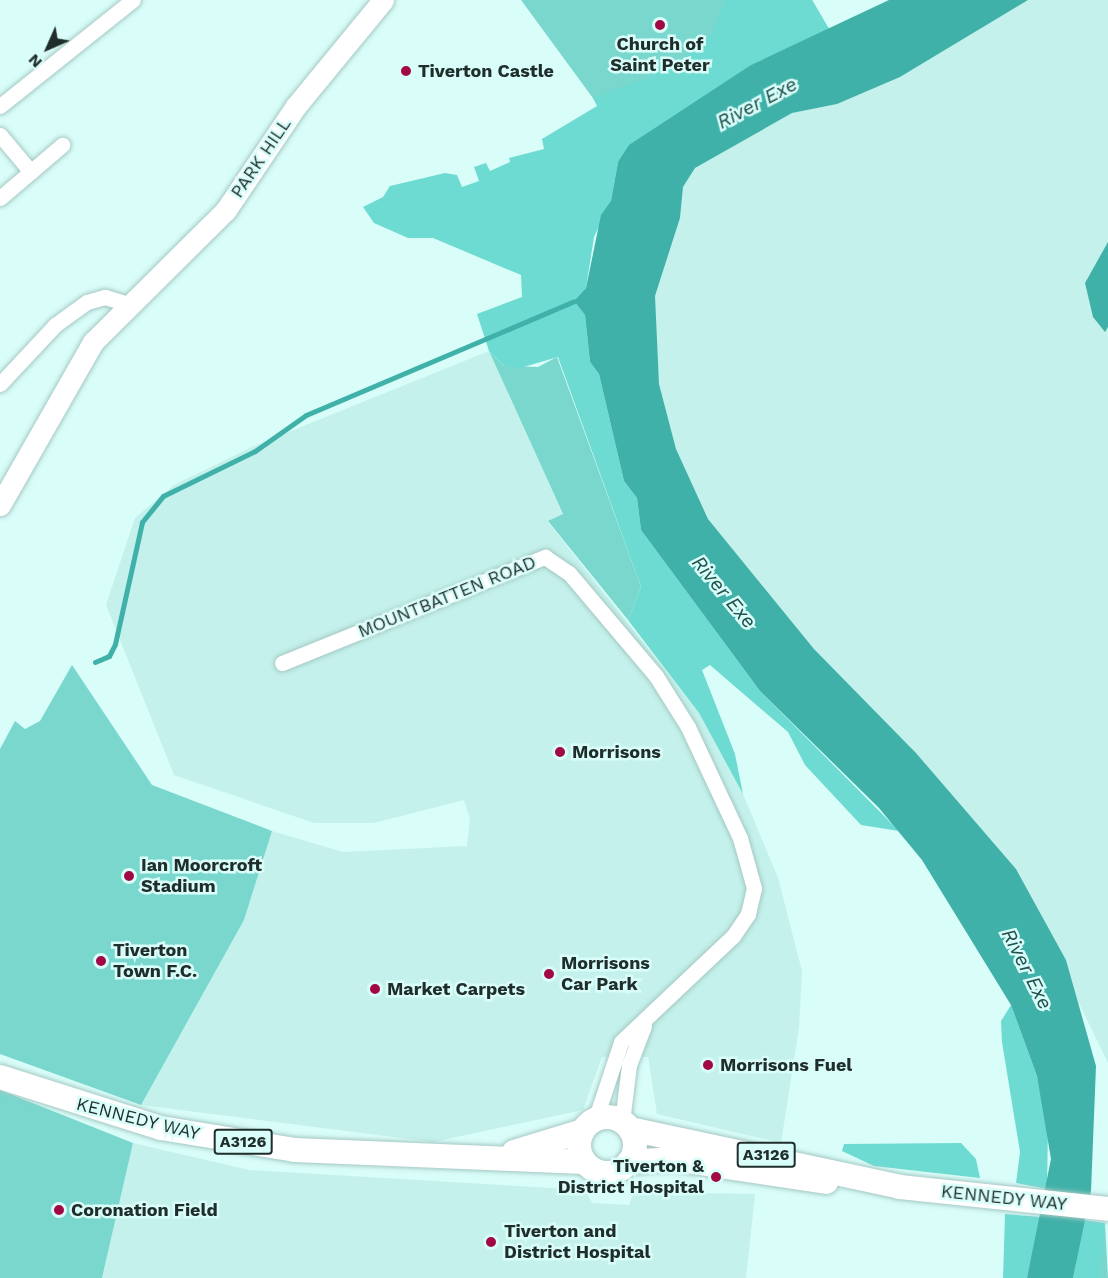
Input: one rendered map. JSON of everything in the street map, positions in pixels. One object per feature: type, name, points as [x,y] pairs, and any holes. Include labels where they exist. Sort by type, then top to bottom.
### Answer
[{"type":"main road","name":"KENNEDY WAY","points":[[0,1077],[108,1114],[230,1140],[327,1153],[584,1162]]},
{"type":"main road","name":"A3126","points":[[589,1125],[626,1125]]},
{"type":"main road","points":[[584,1162],[578,1143],[589,1125]]},
{"type":"main road","name":"KENNEDY WAY","points":[[495,1158],[589,1125]]},
{"type":"main road","points":[[626,1125],[635,1144],[629,1161]]},
{"type":"main road","name":"KENNEDY WAY","points":[[626,1125],[900,1187]]},
{"type":"main road","name":"KENNEDY WAY","points":[[629,1161],[673,1159],[790,1179],[900,1187],[1108,1209]]},
{"type":"main road","name":"A3126","points":[[584,1162],[608,1174],[629,1161]]},
{"type":"street","points":[[0,106],[134,0]]},
{"type":"street","name":"PARK HILL","points":[[0,505],[93,342],[128,304],[226,210],[296,106],[383,0]]},
{"type":"street","points":[[0,135],[31,172]]},
{"type":"street","points":[[0,198],[62,145]]},
{"type":"street","points":[[0,384],[55,325],[87,302],[105,297],[128,304]]},
{"type":"street","name":"MOUNTBATTEN ROAD","points":[[282,663],[522,564],[545,557],[569,573],[656,676],[688,727],[740,838],[754,888],[748,914],[733,936],[616,1052],[589,1125]]},
{"type":"street","name":"MOUNTBATTEN ROAD","points":[[626,1125],[631,1056],[646,1023]]},
{"type":"shaded area","points":[[521,0],[812,0],[829,29],[751,65],[728,83],[598,105]]},
{"type":"shaded area","points":[[725,0],[812,0],[829,29],[751,65],[618,162],[611,201],[594,237],[586,288],[574,301],[585,315],[590,362],[599,374],[624,481],[637,498],[641,530],[760,691],[899,831],[861,825],[805,765],[788,732],[710,665],[702,670],[735,754],[743,794],[699,713],[628,620],[641,587],[558,357],[520,368],[504,366],[489,351],[477,314],[522,297],[521,275],[433,238],[408,238],[374,223],[363,207],[383,197],[390,186],[445,173],[457,175],[462,187],[479,181],[474,167],[486,163],[490,171],[510,162],[509,158],[544,149],[542,139],[597,106],[593,98],[667,70],[698,48],[711,36]]},
{"type":"shaded area","points":[[1028,0],[1108,0],[1108,1063],[1076,997],[1066,960],[1016,869],[916,753],[814,649],[708,519],[676,449],[659,384],[654,326],[655,296],[680,218],[683,187],[695,168],[792,113],[837,104],[900,77]]},
{"type":"shaded area","points":[[489,351],[563,515],[548,522],[699,713],[743,794],[778,878],[802,971],[799,1028],[781,1143],[657,1114],[648,1057],[602,1057],[583,1110],[433,1142],[141,1105],[244,920],[272,831],[343,852],[467,846],[470,820],[464,800],[374,823],[314,823],[174,775],[106,605],[135,518],[174,485],[254,446]]},
{"type":"shaded area","points":[[489,351],[504,366],[538,367],[557,357],[641,587],[628,620],[548,521],[563,514]]},
{"type":"shaded area","name":"Ian Moorcroft Stadium","points":[[72,665],[152,785],[272,831],[244,920],[141,1105],[0,1054],[0,749],[15,721],[25,729],[40,721]]},
{"type":"shaded area","points":[[1011,1005],[1037,1076],[1048,1126],[1047,1189],[1016,1183],[1020,1152],[1002,1042],[1001,1021]]},
{"type":"shaded area","name":"Coronation Field","points":[[0,1090],[133,1143],[102,1278],[0,1278]]},
{"type":"shaded area","name":"Tiverton and District Hospital","points":[[133,1143],[249,1170],[585,1190],[592,1203],[629,1205],[634,1192],[755,1194],[746,1278],[102,1278]]},
{"type":"shaded area","points":[[961,1143],[976,1159],[980,1178],[874,1166],[842,1151],[844,1144]]},
{"type":"shaded area","points":[[1005,1214],[1041,1217],[1027,1278],[1003,1278]]},
{"type":"shaded area","points":[[1084,1220],[1105,1223],[1100,1278],[1073,1278]]},
{"type":"shaded area","points":[[1105,1223],[1108,1278],[1100,1278],[1099,1257]]},
{"type":"water","name":"River Exe","points":[[889,0],[1028,0],[900,77],[837,104],[792,113],[695,168],[683,187],[680,218],[655,296],[659,384],[676,449],[708,519],[814,649],[916,753],[1016,869],[1066,960],[1096,1066],[1091,1191],[1073,1278],[1027,1278],[1051,1159],[1037,1076],[1011,1005],[922,860],[879,808],[760,691],[641,530],[637,498],[624,481],[599,374],[590,362],[585,315],[574,301],[586,288],[601,215],[611,201],[618,162],[629,145],[751,65]]},
{"type":"water","points":[[1108,242],[1108,327],[1105,332],[1093,317],[1085,283]]},
{"type":"waterway","points":[[95,662],[109,656],[115,644],[142,522],[163,496],[255,451],[306,415],[574,301]]},
{"type":"place","name":"Church of Saint Peter","points":[[660,25]]},
{"type":"place","name":"Tiverton Castle","points":[[406,71]]},
{"type":"place","name":"Morrisons","points":[[560,752]]},
{"type":"place","name":"Ian Moorcroft Stadium","points":[[129,876]]},
{"type":"place","name":"Tiverton Town F.C.","points":[[101,961]]},
{"type":"place","name":"Morrisons Car Park","points":[[549,974]]},
{"type":"place","name":"Market Carpets","points":[[375,989]]},
{"type":"place","name":"Morrisons Fuel","points":[[708,1065]]},
{"type":"place","name":"Tiverton & District Hospital","points":[[716,1177]]},
{"type":"place","name":"Coronation Field","points":[[59,1210]]},
{"type":"place","name":"Tiverton and District Hospital","points":[[491,1242]]}]
